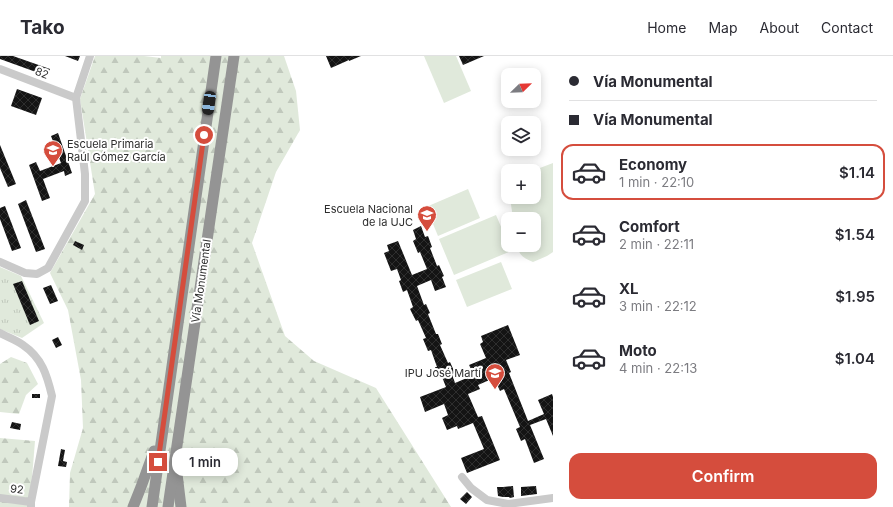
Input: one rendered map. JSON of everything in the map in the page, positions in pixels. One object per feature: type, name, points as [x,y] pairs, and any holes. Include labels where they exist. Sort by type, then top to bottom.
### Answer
[{"type":"highway","name":"Vía Monumental","points":[[152,507],[216,56]]},
{"type":"highway","name":"Vía Monumental","points":[[168,507],[234,56]]},
{"type":"highway","points":[[133,507],[153,454],[164,417]]},
{"type":"highway","points":[[177,444],[177,481],[181,507]]},
{"type":"street","points":[[0,262],[26,273],[37,274],[48,268],[85,201],[85,174],[76,98],[90,56]]},
{"type":"street","name":"82","points":[[0,69],[76,98]]},
{"type":"street","points":[[0,334],[22,344],[32,352],[43,367],[52,396],[32,505]]},
{"type":"street","points":[[462,477],[471,488],[487,500],[508,504],[553,498]]},
{"type":"street","name":"92","points":[[0,498],[32,505]]},
{"type":"green space","points":[[95,56],[144,56],[161,58],[161,56],[284,56],[296,91],[300,130],[276,172],[252,243],[285,336],[314,361],[376,388],[451,507],[69,507],[70,473],[83,428],[81,380],[68,310],[50,273],[95,194],[80,99]]},
{"type":"green space","points":[[424,56],[456,56],[471,91],[444,103]]},
{"type":"green space","points":[[553,163],[553,252],[533,262],[522,256],[519,252],[541,252],[541,212],[512,212],[511,204],[541,204],[541,168]]},
{"type":"green space","points":[[468,189],[480,218],[438,236],[426,207]]},
{"type":"green space","points":[[496,215],[501,227],[501,252],[509,252],[454,275],[439,239]]},
{"type":"green space","points":[[501,262],[512,289],[467,307],[456,280]]},
{"type":"green space","points":[[0,267],[21,276],[44,323],[22,338],[0,329]]},
{"type":"green space","points":[[11,357],[27,363],[38,384],[26,395],[19,414],[0,412],[0,364]]},
{"type":"green space","points":[[0,438],[35,441],[29,507],[0,507]]},
{"type":"building","points":[[0,56],[13,56],[50,69],[47,76],[0,59]]},
{"type":"building","points":[[65,56],[80,56],[78,61]]},
{"type":"building","points":[[326,56],[361,56],[331,68]]},
{"type":"building","points":[[459,56],[484,56],[463,65]]},
{"type":"building","points":[[17,89],[42,98],[36,115],[11,106]]},
{"type":"building","points":[[58,133],[72,173],[65,176],[64,171],[43,179],[50,198],[42,201],[29,165],[36,162],[40,171],[61,163],[51,136]]},
{"type":"building","points":[[0,145],[16,184],[8,187],[0,168]]},
{"type":"building","points":[[26,200],[45,249],[36,252],[18,204]]},
{"type":"building","points":[[5,206],[21,248],[12,251],[0,219],[0,208]]},
{"type":"building","points":[[421,226],[425,237],[428,236],[432,247],[430,248],[437,266],[439,265],[444,276],[442,277],[446,287],[435,291],[431,280],[417,286],[424,305],[426,304],[430,313],[428,314],[436,334],[438,334],[442,344],[440,345],[448,363],[450,362],[455,373],[452,374],[455,383],[474,375],[469,365],[486,358],[480,344],[483,342],[481,336],[508,325],[520,355],[506,360],[511,372],[509,373],[528,421],[544,414],[538,400],[552,394],[553,397],[553,436],[546,419],[530,425],[544,459],[534,463],[525,439],[521,441],[516,429],[520,427],[504,389],[500,391],[494,378],[478,385],[480,389],[468,394],[478,417],[482,416],[500,460],[467,473],[461,458],[484,449],[473,423],[458,429],[457,426],[447,430],[442,418],[448,415],[444,404],[425,412],[420,397],[446,387],[442,377],[440,378],[435,367],[437,367],[431,350],[428,351],[423,339],[426,338],[418,320],[416,321],[410,309],[413,307],[407,290],[403,292],[397,269],[391,271],[384,253],[389,251],[387,245],[398,241],[412,275],[427,269],[420,252],[418,253],[413,241],[416,239],[413,230]]},
{"type":"building","points":[[75,241],[84,245],[82,250],[73,245]]},
{"type":"building","points":[[22,281],[39,321],[30,325],[13,284]]},
{"type":"building","points":[[51,285],[58,301],[50,304],[43,288]]},
{"type":"building","points":[[58,337],[62,345],[56,348],[52,340]]},
{"type":"building","points":[[32,394],[40,394],[40,398],[32,398]]},
{"type":"building","points":[[12,422],[21,424],[20,430],[10,428]]},
{"type":"building","points":[[61,449],[65,450],[63,461],[67,462],[66,467],[58,466]]},
{"type":"building","points":[[513,486],[514,497],[510,498],[498,496],[497,487]]},
{"type":"building","points":[[536,486],[537,494],[521,496],[521,487]]},
{"type":"building","points":[[467,492],[472,497],[466,504],[460,499]]},
{"type":"place","name":"Escuela Primaria Raúl Gómez García","points":[[53,167]]},
{"type":"place","name":"Escuela Nacional de la UJC","points":[[427,232]]},
{"type":"place","name":"IPU José Martí","points":[[495,390]]},
{"type":"route","points":[[158,462],[204,135]]}]
